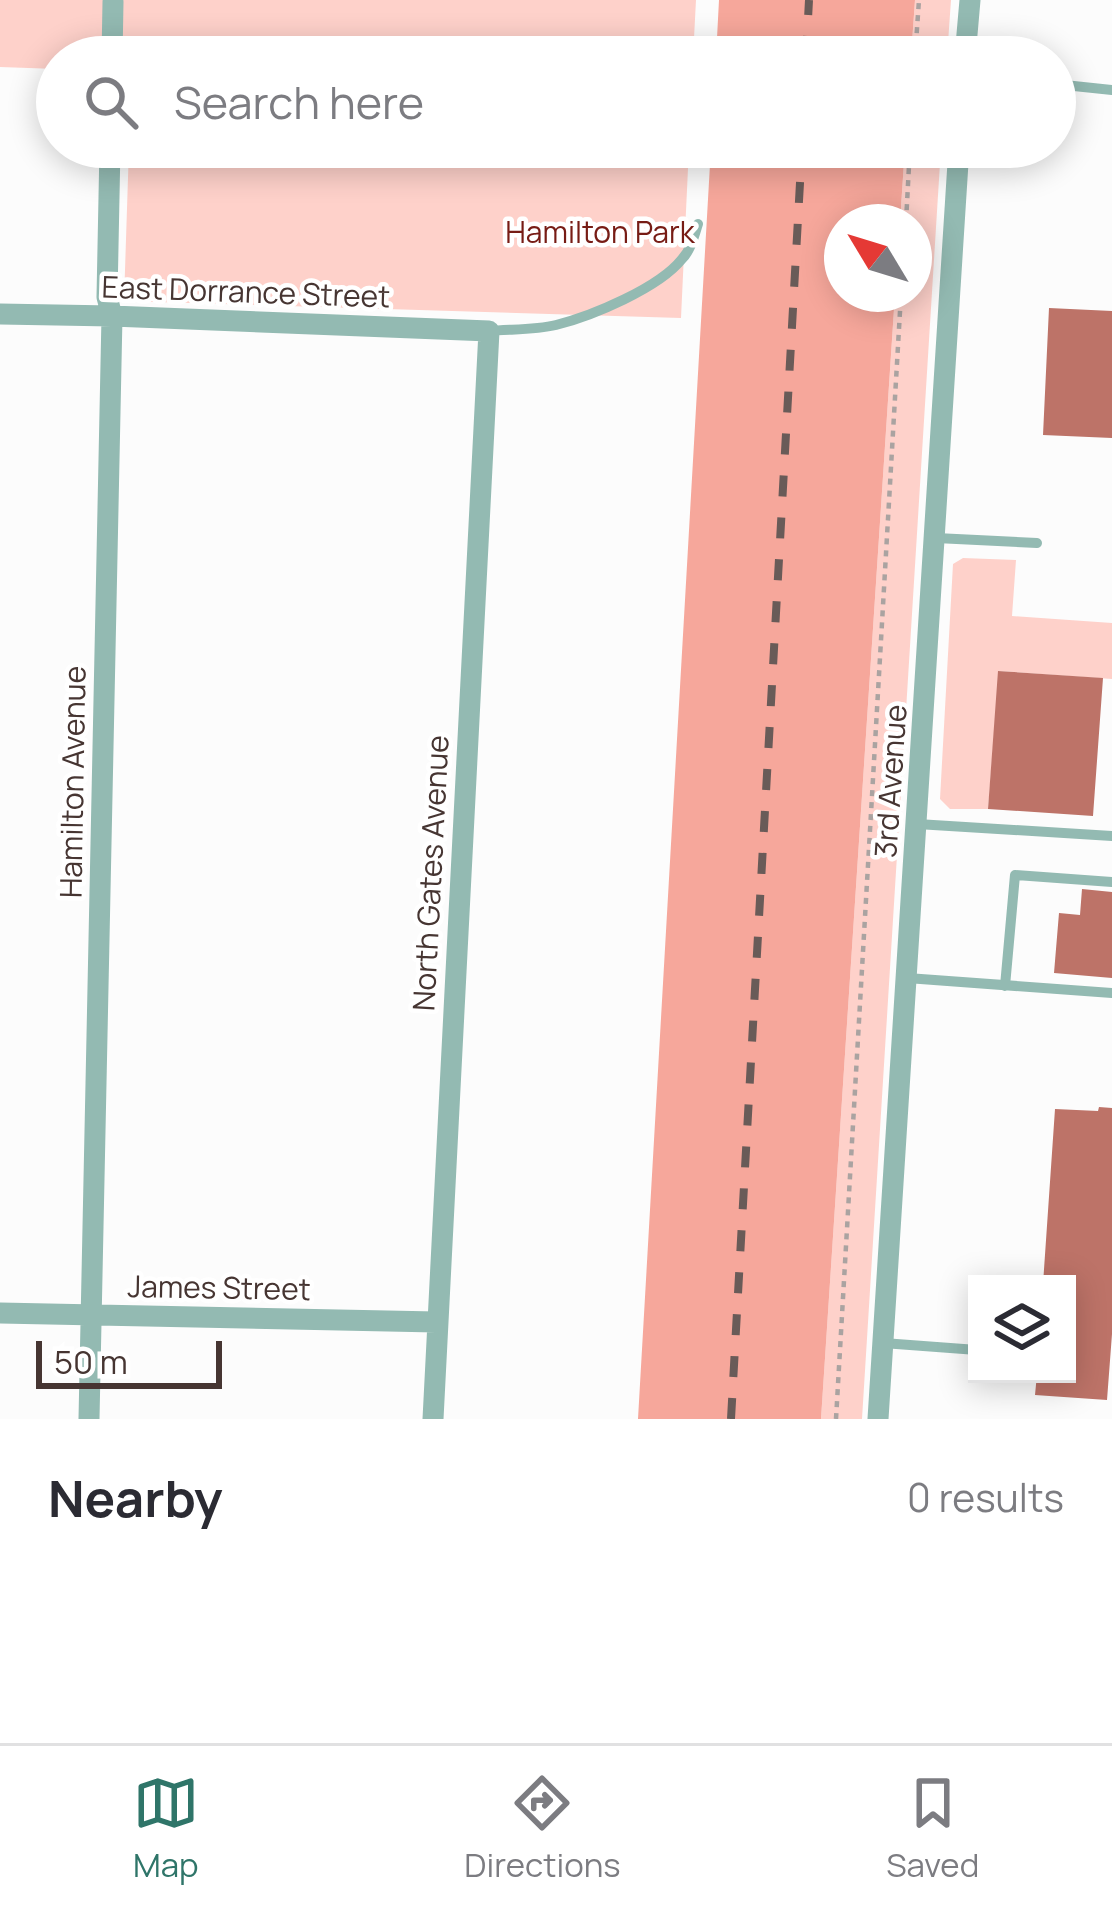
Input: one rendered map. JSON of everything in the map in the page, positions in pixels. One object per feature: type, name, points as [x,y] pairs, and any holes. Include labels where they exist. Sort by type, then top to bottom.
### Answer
[{"type":"street","points":[[967,36],[970,0]]},
{"type":"street","points":[[112,36],[113,2]]},
{"type":"street","name":"Hamilton Avenue","points":[[89,1419],[112,316],[107,297],[110,168]]},
{"type":"street","name":"3rd Avenue","points":[[878,1419],[958,168]]},
{"type":"street","name":"East Dorrance Street","points":[[0,314],[489,331]]},
{"type":"street","name":"North Gates Avenue","points":[[434,1419],[489,331]]},
{"type":"street","name":"James Street","points":[[0,1313],[436,1322]]},
{"type":"lane","points":[[1076,86],[1112,90]]},
{"type":"lane","points":[[489,331],[552,326],[602,310],[681,262],[698,224]]},
{"type":"lane","points":[[936,538],[1037,543]]},
{"type":"lane","points":[[917,824],[1112,836]]},
{"type":"lane","points":[[1005,986],[1015,875],[1112,882]]},
{"type":"lane","points":[[907,978],[1112,993]]},
{"type":"lane","points":[[883,1342],[968,1349]]},
{"type":"path","points":[[916,36],[919,0]]},
{"type":"path","points":[[907,204],[909,168]]},
{"type":"path","points":[[836,1419],[901,312]]},
{"type":"green space","points":[[0,0],[696,0],[694,36],[36,36],[36,68],[0,67]]},
{"type":"green space","points":[[915,0],[951,0],[948,36],[912,36]]},
{"type":"green space","name":"Hamilton Park","points":[[128,168],[688,168],[681,318],[124,301]]},
{"type":"green space","points":[[904,168],[940,168],[932,292],[932,204],[901,204]]},
{"type":"green space","points":[[894,312],[931,312],[862,1419],[821,1419]]},
{"type":"green space","points":[[963,558],[1016,560],[1012,616],[1112,623],[1112,679],[999,671],[988,809],[950,809],[940,799],[953,564]]},
{"type":"shaded area","points":[[719,0],[915,0],[912,36],[717,36]]},
{"type":"shaded area","points":[[710,168],[904,168],[901,204],[824,204],[824,312],[894,312],[821,1419],[638,1419]]},
{"type":"building","points":[[1049,308],[1112,311],[1112,438],[1043,435]]},
{"type":"building","points":[[998,671],[1103,678],[1093,816],[988,809]]},
{"type":"building","points":[[1082,889],[1112,892],[1112,978],[1054,973],[1059,913],[1080,915]]},
{"type":"building","points":[[1099,1107],[1112,1108],[1112,1334],[1107,1400],[1035,1395],[1036,1383],[1076,1383],[1076,1275],[1044,1275],[1055,1109],[1098,1111]]},
{"type":"railway","points":[[807,36],[809,0]]},
{"type":"railway","points":[[731,1419],[801,168]]}]
